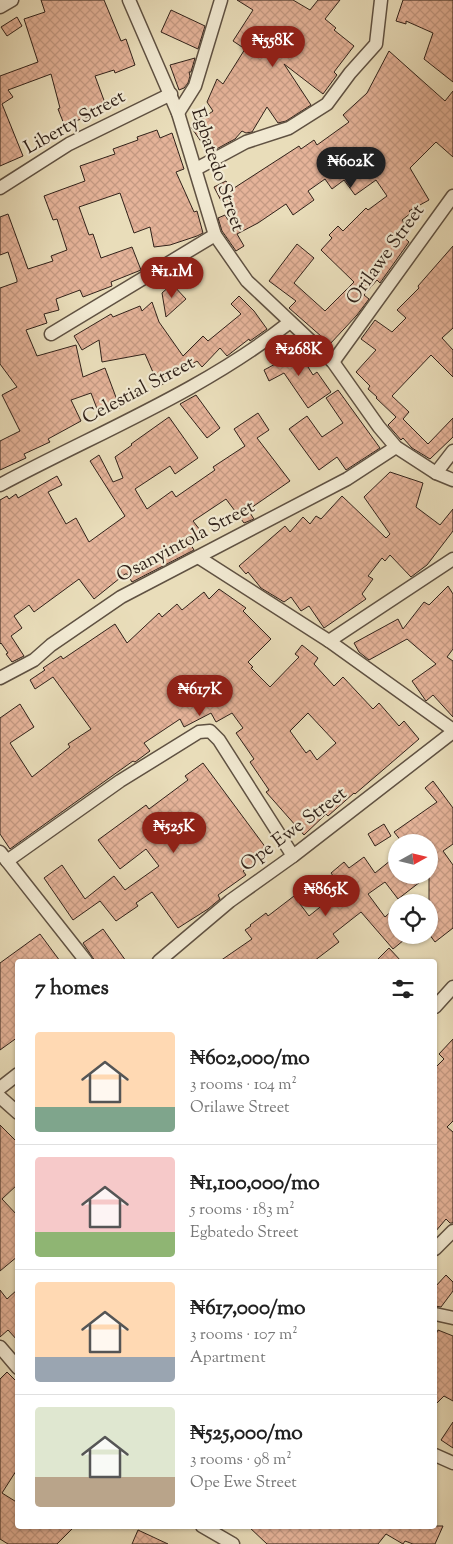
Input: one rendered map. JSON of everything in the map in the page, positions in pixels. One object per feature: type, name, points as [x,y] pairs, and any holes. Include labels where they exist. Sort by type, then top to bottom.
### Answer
[{"type":"street","points":[[0,7],[12,0]]},
{"type":"street","name":"Egbatedo Street","points":[[129,0],[178,113],[215,236],[247,281],[332,362],[379,427],[396,447],[436,473],[453,480]]},
{"type":"street","points":[[178,113],[195,86],[221,0]]},
{"type":"street","points":[[196,169],[246,142],[289,128],[327,104],[350,73],[376,44],[381,0]]},
{"type":"street","name":"Liberty Street","points":[[0,188],[69,144],[170,94]]},
{"type":"street","name":"Orilawe Street","points":[[332,362],[453,196]]},
{"type":"street","points":[[51,334],[215,236]]},
{"type":"street","name":"Celestial Street","points":[[0,486],[172,397],[258,347],[290,322]]},
{"type":"street","name":"Osanyintola Street","points":[[0,678],[34,660],[51,645],[121,597],[347,479],[396,447]]},
{"type":"street","points":[[436,473],[453,451]]},
{"type":"street","points":[[198,557],[329,641],[453,731]]},
{"type":"street","points":[[329,641],[453,559]]},
{"type":"street","points":[[84,959],[3,857],[199,732],[210,731],[219,740],[293,856]]},
{"type":"street","name":"Ope Ewe Street","points":[[161,959],[230,901],[293,856],[453,731]]},
{"type":"street","points":[[437,1005],[453,987]]},
{"type":"street","points":[[0,1088],[15,1076]]},
{"type":"street","points":[[0,1097],[15,1110]]},
{"type":"street","points":[[437,1247],[453,1231]]},
{"type":"street","points":[[437,1314],[453,1318]]},
{"type":"street","points":[[0,1347],[15,1364]]},
{"type":"street","points":[[437,1456],[453,1463]]},
{"type":"street","points":[[207,1529],[233,1544]]},
{"type":"building","points":[[41,0],[104,0],[121,41],[126,39],[135,65],[115,73],[114,70],[95,76],[105,103],[86,110],[89,117],[64,124],[58,109],[60,108],[51,74],[8,90],[13,97],[2,104],[23,156],[0,166],[0,76],[38,62],[24,19],[45,12]]},
{"type":"building","points":[[237,0],[293,0],[310,10],[318,0],[340,0],[325,19],[336,28],[334,30],[354,46],[334,72],[337,75],[323,94],[284,64],[311,105],[286,121],[278,123],[267,107],[252,132],[246,133],[242,131],[235,139],[209,153],[191,127],[213,111],[207,102],[217,79],[223,84],[245,49],[233,41],[253,10]]},
{"type":"building","points":[[403,0],[453,0],[453,82],[424,59],[433,33],[406,21],[406,24],[396,21]]},
{"type":"building","points":[[171,10],[205,26],[198,49],[161,32]]},
{"type":"building","points":[[17,17],[22,26],[7,36],[1,27]]},
{"type":"building","points":[[389,51],[445,101],[453,91],[453,157],[436,142],[410,168],[429,200],[409,211],[411,213],[402,220],[406,226],[398,232],[409,242],[380,283],[377,280],[364,295],[369,299],[357,315],[330,344],[289,308],[296,301],[269,281],[297,244],[314,258],[294,283],[325,311],[354,282],[321,250],[332,238],[329,235],[338,226],[343,231],[366,208],[368,210],[387,196],[376,180],[355,195],[344,180],[332,189],[325,179],[308,191],[314,200],[293,215],[286,204],[258,223],[237,234],[244,246],[236,251],[222,231],[218,218],[225,215],[228,220],[230,218],[214,187],[226,181],[231,190],[299,146],[301,149],[314,140],[317,145],[349,122],[343,115],[367,93]]},
{"type":"building","points":[[195,58],[191,72],[189,72],[188,83],[179,90],[170,65]]},
{"type":"building","points":[[157,130],[160,138],[172,133],[184,169],[176,172],[194,212],[197,211],[203,233],[170,245],[154,247],[150,227],[134,233],[120,193],[79,207],[89,235],[93,234],[101,258],[132,247],[141,270],[111,282],[112,286],[83,297],[80,290],[56,299],[59,310],[44,314],[47,323],[26,330],[37,356],[76,345],[83,377],[105,368],[120,408],[99,414],[91,393],[71,400],[81,421],[48,439],[50,442],[24,454],[26,458],[0,470],[0,441],[20,431],[2,395],[17,387],[0,364],[0,288],[17,282],[17,280],[8,252],[0,255],[0,217],[8,214],[28,269],[53,261],[51,256],[67,250],[57,219],[53,220],[44,196],[85,181],[80,166],[115,154],[113,149],[138,140],[137,137]]},
{"type":"building","points":[[453,246],[453,328],[442,338],[453,350],[453,377],[431,355],[392,396],[409,412],[403,419],[428,444],[453,418],[453,437],[430,459],[412,448],[403,438],[401,440],[388,425],[396,417],[368,389],[370,386],[356,372],[376,350],[361,339],[375,320],[392,332],[406,318],[397,310],[419,288],[418,286]]},
{"type":"building","points":[[172,284],[186,299],[166,317],[162,293]]},
{"type":"building","points":[[239,296],[254,311],[267,329],[250,341],[249,339],[227,356],[220,348],[202,367],[197,361],[174,376],[175,378],[159,386],[145,354],[102,362],[99,340],[82,350],[74,336],[111,314],[113,317],[140,306],[142,311],[152,302],[159,322],[183,356],[203,336],[208,341],[241,314],[231,304]]},
{"type":"building","points":[[295,346],[313,375],[317,372],[331,392],[308,408],[284,373],[269,381],[264,370],[281,361],[278,357]]},
{"type":"building","points":[[338,390],[380,448],[346,470],[337,457],[319,470],[289,429],[307,416],[322,437],[343,423],[326,398]]},
{"type":"building","points":[[196,395],[220,428],[207,438],[180,404]]},
{"type":"building","points":[[258,413],[269,430],[257,438],[290,481],[248,510],[254,519],[244,523],[226,499],[193,521],[204,535],[191,545],[194,550],[132,582],[127,574],[125,574],[94,599],[79,579],[34,612],[29,605],[14,616],[22,628],[11,636],[24,656],[12,662],[6,654],[8,653],[0,644],[0,500],[7,496],[9,499],[16,494],[18,498],[57,476],[62,485],[48,492],[66,524],[76,518],[89,542],[125,516],[90,461],[99,455],[113,482],[123,478],[115,457],[169,417],[198,458],[175,474],[170,466],[135,489],[147,509],[172,491],[176,497],[215,470],[213,467],[245,446],[234,429]]},
{"type":"building","points":[[390,472],[423,483],[416,507],[440,525],[453,509],[453,531],[427,565],[411,577],[390,555],[385,561],[382,558],[368,576],[373,579],[362,594],[366,599],[324,628],[309,606],[301,611],[291,597],[284,602],[261,588],[248,572],[246,574],[239,566],[285,526],[290,532],[303,517],[310,524],[316,516],[321,519],[342,496],[386,538],[390,534],[364,497]]},
{"type":"building","points":[[448,586],[453,594],[453,649],[447,657],[453,661],[453,717],[433,695],[426,701],[412,681],[436,664],[407,639],[369,660],[359,652],[354,643],[398,619],[403,629],[424,602],[429,605]]},
{"type":"building","points":[[219,589],[246,608],[243,611],[271,639],[248,662],[253,667],[251,668],[270,687],[299,657],[295,654],[302,645],[318,658],[314,664],[334,686],[343,677],[373,709],[379,703],[399,726],[404,721],[419,739],[328,816],[326,814],[304,835],[266,792],[269,790],[250,762],[254,759],[236,733],[243,728],[232,713],[216,722],[211,713],[184,727],[180,719],[144,743],[150,751],[135,762],[133,761],[10,849],[0,834],[0,718],[20,704],[34,727],[10,743],[32,777],[70,747],[68,744],[91,729],[53,677],[35,689],[30,680],[45,670],[43,668],[61,656],[63,659],[115,624],[127,643],[159,613],[162,617],[177,604],[182,610],[204,592],[209,599]],"holes":[[[308,713],[336,743],[317,760],[310,750],[306,753],[290,731]]]},
{"type":"building","points":[[203,763],[269,852],[243,871],[246,875],[218,895],[220,899],[178,928],[152,892],[136,903],[138,906],[116,921],[100,901],[73,920],[44,878],[62,865],[85,899],[114,876],[125,890],[159,866],[146,849],[120,869],[98,840],[146,805],[149,809],[188,780],[185,776]]},
{"type":"building","points":[[433,781],[453,808],[453,844],[443,851],[453,865],[453,928],[438,940],[438,894],[429,894],[429,884],[438,884],[438,834],[396,834],[394,832],[437,802],[425,788]]},
{"type":"building","points":[[384,824],[390,834],[388,834],[388,838],[375,846],[368,834]]},
{"type":"building","points":[[364,857],[375,873],[388,862],[388,884],[417,884],[404,894],[394,894],[385,882],[368,894],[385,917],[388,914],[388,943],[361,912],[333,934],[339,942],[317,959],[223,959],[252,939],[245,930],[250,925],[266,913],[268,916],[294,896],[309,916],[340,891],[331,873],[344,862],[349,868]]},
{"type":"building","points":[[103,929],[125,959],[94,959],[83,943]]},
{"type":"building","points":[[40,934],[59,959],[15,959],[15,1039],[0,1050],[0,963]]},
{"type":"building","points":[[389,944],[399,944],[393,949]]},
{"type":"building","points":[[389,948],[399,959],[378,959]]},
{"type":"building","points":[[453,1039],[453,1121],[447,1127],[453,1132],[453,1223],[446,1219],[437,1230],[437,1066],[444,1059],[439,1054]]},
{"type":"building","points":[[0,1125],[15,1140],[15,1187],[2,1199],[15,1213],[15,1258],[0,1271]]},
{"type":"building","points":[[446,1275],[453,1282],[453,1291],[441,1307],[437,1306],[437,1285]]},
{"type":"building","points":[[0,1290],[7,1299],[15,1292],[15,1338],[8,1330],[0,1337]]},
{"type":"building","points":[[438,1330],[453,1336],[453,1401],[444,1396],[437,1403]]},
{"type":"building","points":[[7,1372],[15,1380],[15,1473],[2,1493],[15,1501],[15,1529],[72,1529],[57,1544],[8,1544],[0,1539],[0,1379]]},
{"type":"building","points":[[453,1422],[453,1448],[441,1440]]},
{"type":"building","points":[[437,1526],[443,1526],[435,1544],[413,1544],[405,1541],[403,1544],[386,1534],[378,1544],[267,1544],[251,1529],[437,1529]]},
{"type":"building","points":[[138,1530],[168,1544],[132,1544]]}]
